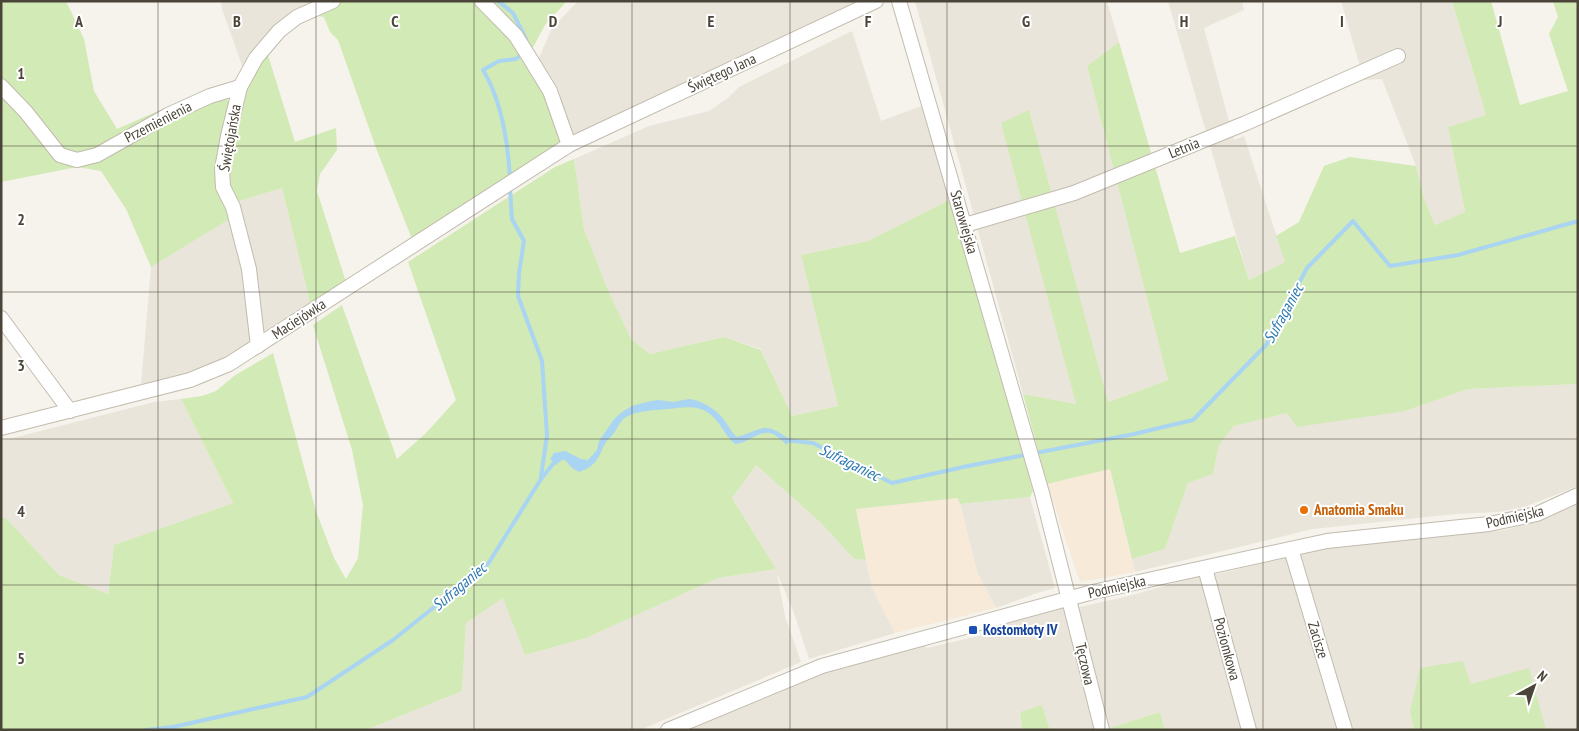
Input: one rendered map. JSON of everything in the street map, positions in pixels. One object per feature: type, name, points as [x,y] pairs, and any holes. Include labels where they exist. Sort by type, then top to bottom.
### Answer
[{"type":"street","name":"Świętojańska","points":[[258,346],[249,269],[233,208],[223,187],[222,168],[228,136],[240,87],[256,58],[280,31],[297,17],[333,1]]},
{"type":"street","points":[[482,1],[516,36],[550,91],[569,145]]},
{"type":"street","name":"Świętego Jana","points":[[569,145],[876,1]]},
{"type":"street","name":"Starowiejska","points":[[900,1],[1028,443],[1069,598]]},
{"type":"street","name":"Letnia","points":[[965,225],[1074,193],[1246,123],[1398,56]]},
{"type":"street","name":"Przemienienia","points":[[1,86],[26,112],[60,155],[78,160],[96,155],[168,115],[210,96],[240,87]]},
{"type":"street","name":"Maciejówka","points":[[1,428],[190,380],[229,364],[569,145]]},
{"type":"street","points":[[1,318],[70,411]]},
{"type":"street","name":"Podmiejska","points":[[668,730],[822,666],[1069,598],[1327,542],[1510,521],[1538,514],[1578,495]]},
{"type":"street","name":"Zacisze","points":[[1291,550],[1345,730]]},
{"type":"street","name":"Poziomkowa","points":[[1205,568],[1250,730]]},
{"type":"street","name":"Tęczowa","points":[[1069,598],[1102,730]]},
{"type":"shaded area","points":[[221,1],[320,1],[244,71],[222,9]]},
{"type":"shaded area","points":[[578,1],[862,1],[572,135],[558,88],[539,58],[552,28]]},
{"type":"shaded area","points":[[915,1],[1107,1],[1119,42],[1087,66],[1168,380],[1107,402],[1029,110],[1065,361],[1076,404],[1023,394]]},
{"type":"shaded area","points":[[1168,1],[1242,1],[1244,10],[1204,28],[1234,140],[1244,136],[1285,262],[1249,280]]},
{"type":"shaded area","points":[[1341,1],[1452,1],[1486,115],[1448,127],[1465,212],[1435,225],[1424,199],[1416,166],[1382,79],[1364,80]]},
{"type":"shaded area","points":[[852,31],[881,121],[924,105],[951,199],[868,241],[801,255],[838,406],[792,416],[761,349],[724,337],[650,354],[631,339],[608,290],[584,229],[574,159],[649,126],[709,111],[728,98],[739,87]]},
{"type":"shaded area","points":[[282,188],[311,306],[235,355],[188,374],[141,384],[151,267],[238,213],[236,202]]},
{"type":"shaded area","points":[[1578,384],[1578,485],[1568,490],[1524,507],[1498,512],[1456,514],[1313,529],[1135,572],[1132,559],[1165,549],[1188,483],[1213,474],[1219,445],[1234,426],[1287,413],[1405,411],[1468,389]]},
{"type":"shaded area","points":[[181,399],[233,503],[114,545],[108,594],[59,575],[6,518],[1,518],[1,441],[154,402]]},
{"type":"shaded area","points":[[756,465],[821,523],[854,559],[866,560],[872,588],[895,633],[809,659],[794,613],[777,573],[785,616],[801,662],[640,730],[366,730],[462,691],[466,623],[504,597],[525,655],[586,638],[718,578],[776,569],[732,498]]},
{"type":"shaded area","points":[[1110,469],[1135,572],[1080,582],[1047,484]]},
{"type":"shaded area","points":[[1030,497],[1055,588],[996,608],[977,572],[960,504]]},
{"type":"shaded area","points":[[959,498],[977,572],[996,608],[895,633],[872,588],[856,509]]},
{"type":"shaded area","points":[[1578,503],[1578,730],[1545,730],[1470,684],[1463,661],[1410,712],[1414,730],[1353,730],[1300,554],[1342,546],[1505,530],[1543,520]]},
{"type":"shaded area","points":[[1286,558],[1339,730],[1256,730],[1213,575]]},
{"type":"shaded area","points":[[1202,575],[1243,730],[1165,730],[1160,712],[1107,729],[1075,608],[1129,596]]},
{"type":"shaded area","points":[[1068,606],[1096,730],[1050,730],[1042,706],[1020,712],[1022,730],[686,730],[824,674],[922,644],[927,648],[991,633],[991,624]]},
{"type":"green space","points":[[1,1],[66,1],[84,39],[94,91],[117,129],[187,101],[215,97],[227,99],[230,106],[220,158],[231,218],[151,267],[126,209],[101,171],[77,167],[1,182]]},
{"type":"green space","points":[[342,1],[477,1],[513,39],[545,91],[562,141],[412,239],[376,148],[338,40],[330,32],[324,17],[319,16],[301,24],[300,20]]},
{"type":"green space","points":[[488,1],[567,1],[545,25],[531,51]]},
{"type":"green space","points":[[1452,1],[1491,1],[1520,105],[1568,91],[1549,34],[1558,17],[1553,1],[1578,1],[1578,384],[1468,389],[1405,411],[1297,427],[1287,413],[1234,426],[1219,445],[1213,474],[1188,483],[1165,549],[1132,559],[1110,469],[1047,484],[1023,394],[1076,404],[1001,123],[1029,110],[1108,402],[1168,380],[1087,66],[1119,42],[1180,253],[1235,236],[1249,280],[1285,262],[1276,236],[1299,222],[1324,166],[1350,157],[1416,166],[1424,199],[1435,225],[1465,212],[1448,127],[1486,115]]},
{"type":"green space","points":[[267,52],[295,142],[336,128],[337,150],[320,174],[317,191],[346,282],[311,306],[282,188],[236,202],[227,187],[226,172],[242,95]]},
{"type":"green space","points":[[574,159],[584,229],[608,290],[631,339],[650,354],[724,337],[761,350],[792,416],[838,406],[801,255],[868,241],[951,199],[1009,399],[1033,491],[1030,497],[960,504],[958,498],[856,509],[866,560],[854,559],[821,523],[756,465],[732,498],[776,569],[718,578],[586,638],[525,655],[503,598],[466,623],[462,691],[366,730],[1,730],[1,518],[6,518],[59,575],[108,594],[114,545],[233,503],[181,399],[202,396],[216,391],[234,376],[273,353],[316,511],[334,558],[346,579],[358,558],[363,505],[352,450],[313,325],[342,305],[397,459],[426,433],[456,400],[408,262],[555,167]]},
{"type":"green space","points":[[1463,661],[1471,684],[1529,668],[1546,730],[1414,730],[1410,712],[1420,668]]},
{"type":"green space","points":[[1042,705],[1050,730],[1022,730],[1020,712]]},
{"type":"green space","points":[[1160,712],[1165,730],[1107,729]]},
{"type":"water","points":[[689,399],[705,404],[714,410],[722,417],[737,437],[768,428],[789,439],[787,445],[770,433],[761,434],[735,444],[714,418],[706,412],[696,408],[681,408],[643,411],[626,417],[605,444],[595,462],[579,472],[572,468],[565,460],[556,465],[550,459],[554,453],[565,451],[581,459],[588,460],[597,450],[599,441],[615,418],[632,406],[659,400],[673,402]]},
{"type":"waterway","points":[[498,1],[513,13],[526,39]]},
{"type":"waterway","points":[[510,178],[503,122],[495,95],[483,70],[499,61],[516,59],[523,53]]},
{"type":"waterway","points":[[510,188],[512,219],[524,241],[519,273],[518,296],[542,361],[547,435],[541,477]]},
{"type":"waterway","name":"Sufraganiec","points":[[785,440],[813,443],[892,483],[968,466],[1134,434],[1193,420],[1266,345],[1307,268],[1353,221],[1390,266],[1458,255],[1578,221]]},
{"type":"waterway","name":"Sufraganiec","points":[[146,730],[173,727],[307,697],[393,640],[488,564],[541,479],[557,459]]},
{"type":"place","name":"Anatomia Smaku","points":[[1304,510]]},
{"type":"place","name":"Kostomłoty IV","points":[[973,630]]}]
